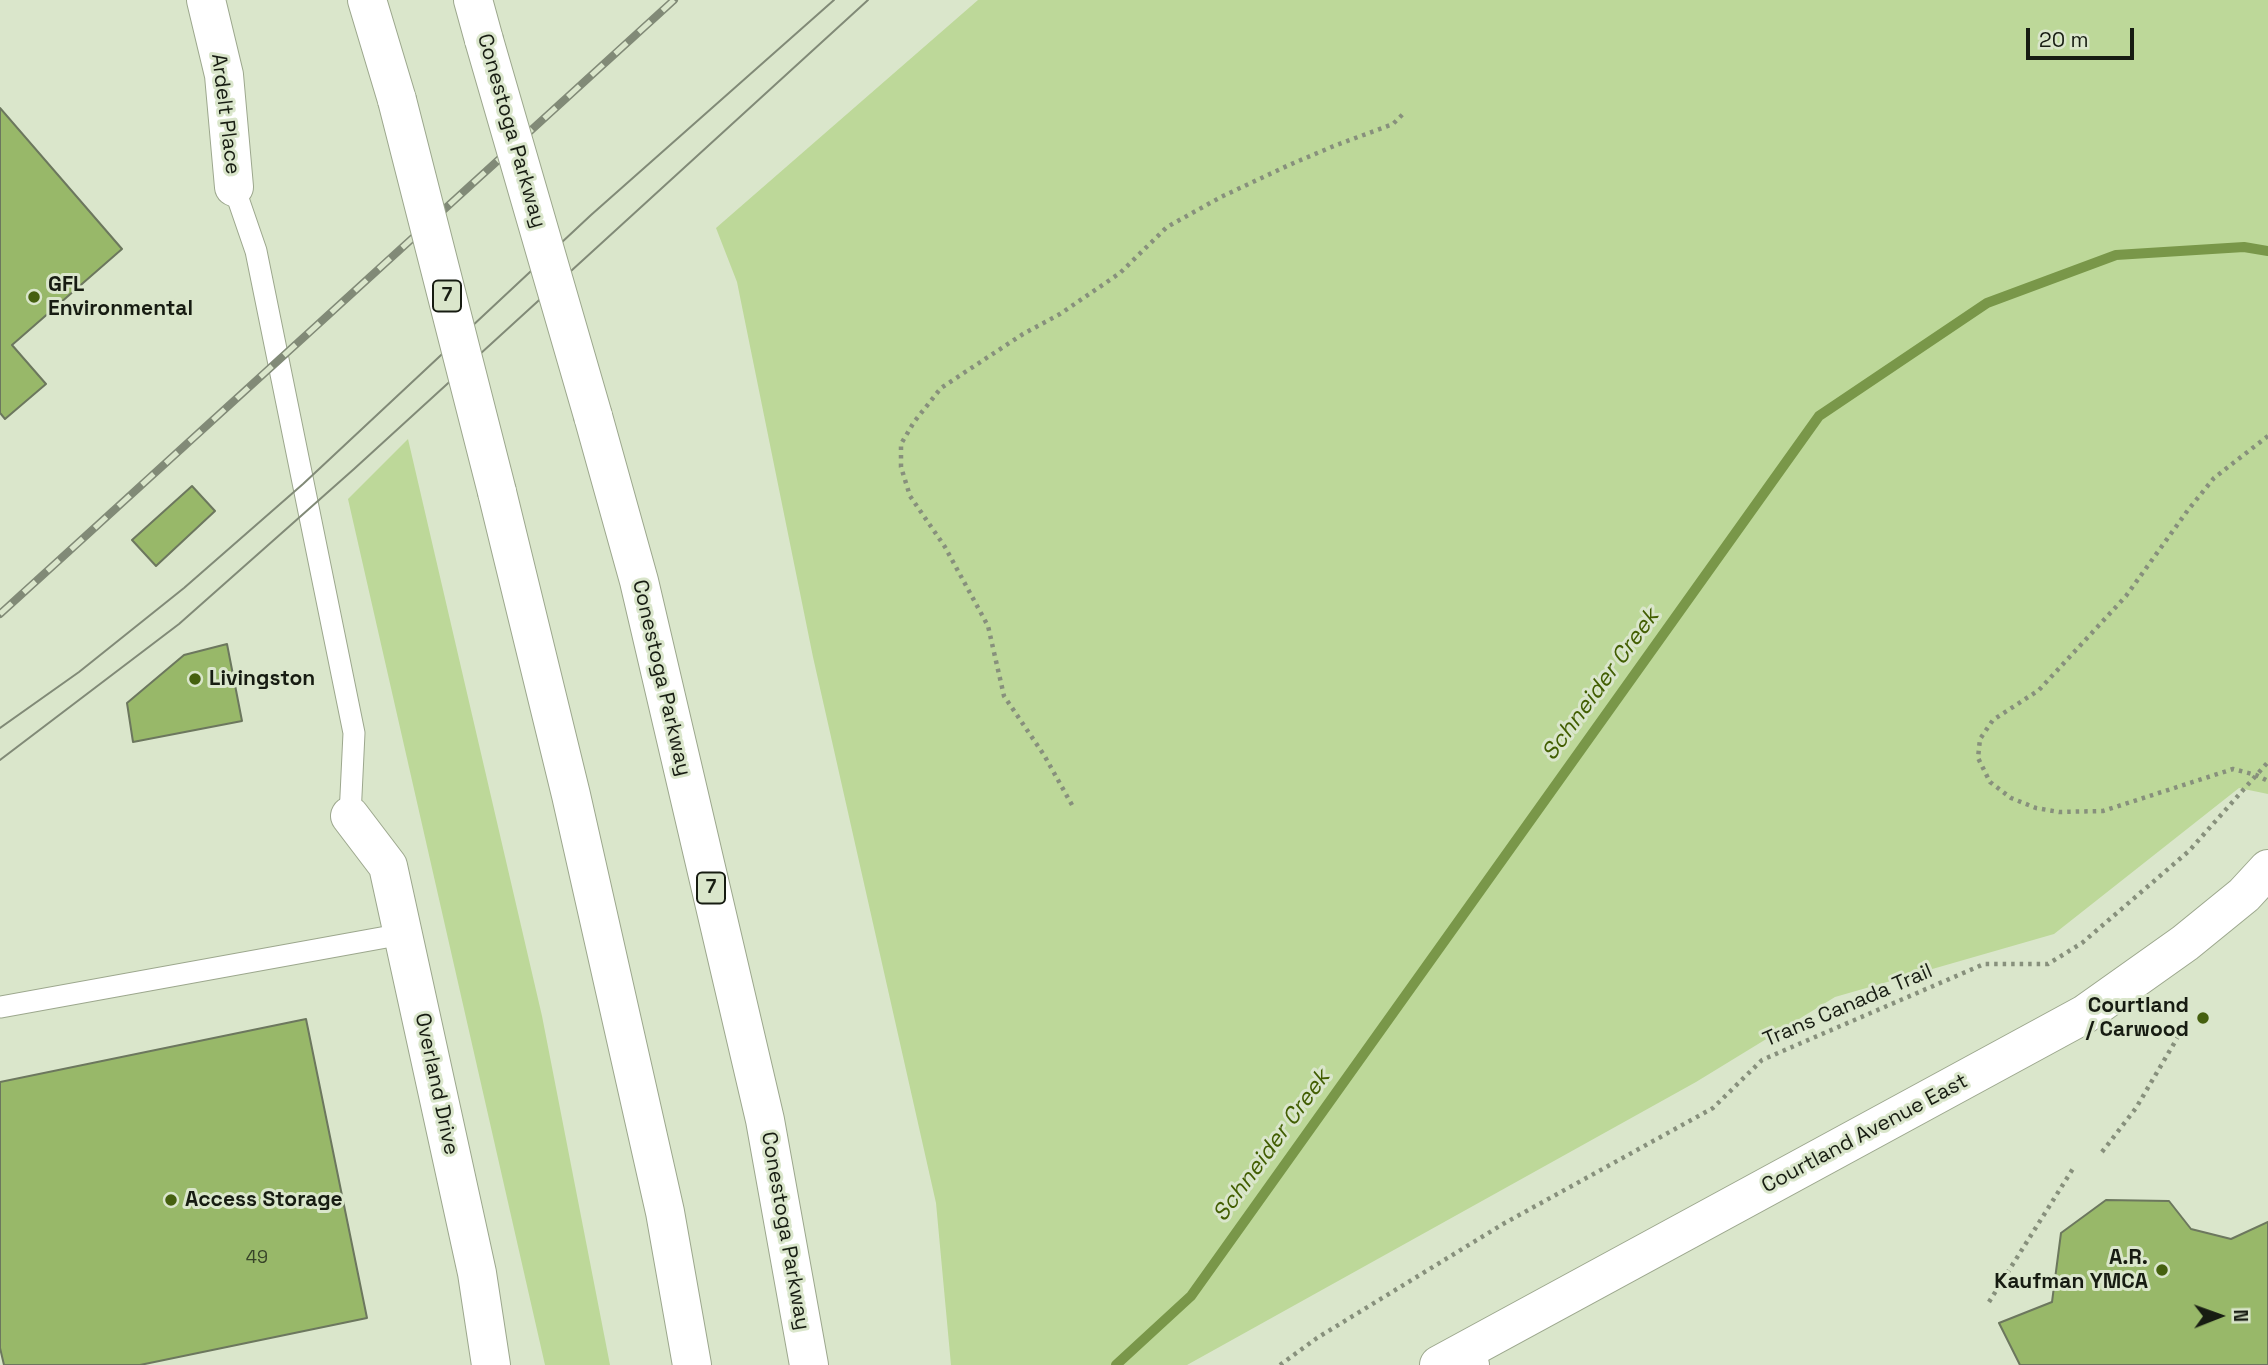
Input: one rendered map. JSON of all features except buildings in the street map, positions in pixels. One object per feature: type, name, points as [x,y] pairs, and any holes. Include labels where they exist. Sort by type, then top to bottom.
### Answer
[{"type":"main road","name":"Ardelt Place","points":[[206,0],[224,75],[234,187]]},
{"type":"main road","name":"7","points":[[367,0],[397,100],[571,794],[665,1212],[692,1365]]},
{"type":"main road","name":"Conestoga Parkway","points":[[474,0],[639,581],[765,1120],[809,1365]]},
{"type":"main road","name":"Overland Drive","points":[[350,816],[388,866],[477,1273],[491,1365]]},
{"type":"main road","name":"Courtland Avenue East","points":[[1457,1361],[1507,1327],[2085,1014],[2185,943],[2244,895],[2268,869]]},
{"type":"lane","points":[[234,187],[256,251],[354,733],[350,816]]},
{"type":"lane","points":[[1,1007],[403,934]]},
{"type":"path","points":[[1072,805],[1044,755],[1004,696],[988,626],[945,547],[909,496],[901,467],[901,444],[914,422],[941,388],[1120,273],[1167,227],[1221,197],[1289,165],[1394,124],[1405,112]]},
{"type":"path","points":[[2268,436],[2214,478],[2126,596],[2039,690],[1993,720],[1980,739],[1978,758],[1990,782],[2011,798],[2036,808],[2059,812],[2103,811],[2232,769],[2268,781]]},
{"type":"path","name":"Trans Canada Trail","points":[[1280,1365],[1317,1338],[1503,1224],[1713,1108],[1762,1060],[1984,964],[2048,964],[2082,943],[2189,851],[2268,762]]},
{"type":"path","points":[[2102,1152],[2136,1108],[2189,1018]]},
{"type":"path","points":[[1989,1302],[2074,1167]]},
{"type":"green space","points":[[978,0],[2268,0],[2268,794],[2239,788],[2054,934],[1835,997],[1696,1082],[1187,1365],[951,1365],[936,1203],[813,657],[737,282],[716,228]]},
{"type":"green space","points":[[408,439],[542,1016],[610,1365],[545,1365],[348,499]]},
{"type":"waterway","name":"Schneider Creek","points":[[1116,1365],[1191,1296],[1819,416],[1987,303],[2116,255],[2244,247],[2268,251]]},
{"type":"tram line","points":[[0,728],[79,672],[184,588],[303,484],[591,215],[834,0]]},
{"type":"tram line","points":[[0,760],[179,624],[354,469],[868,0]]},
{"type":"railway","points":[[0,614],[674,0]]},
{"type":"place","name":"GFL Environmental","points":[[34,297]]},
{"type":"place","name":"Livingston","points":[[195,679]]},
{"type":"place","name":"Courtland / Carwood","points":[[2203,1018]]},
{"type":"place","name":"Access Storage","points":[[171,1200]]},
{"type":"place","name":"A.R. Kaufman YMCA","points":[[2162,1270]]}]
